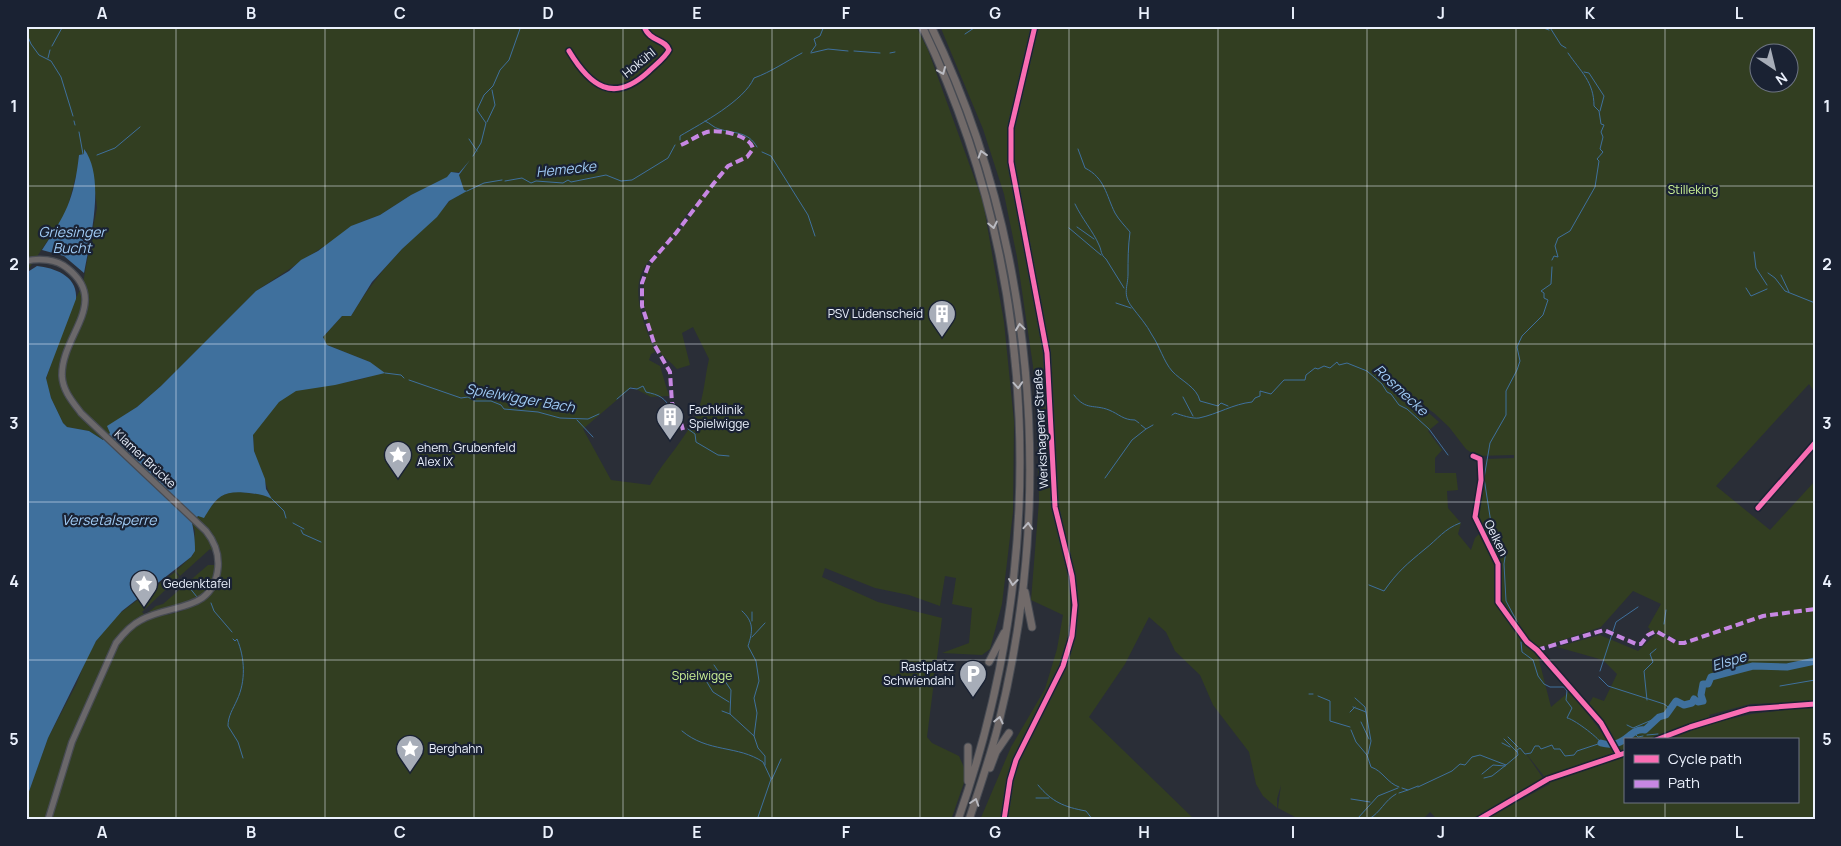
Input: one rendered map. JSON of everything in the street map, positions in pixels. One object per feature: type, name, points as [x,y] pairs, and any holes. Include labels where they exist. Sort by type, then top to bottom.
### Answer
[{"type":"highway","points":[[922,26],[950,93],[988,199],[1009,310],[1017,367],[1021,423],[1019,498],[1010,608],[1001,669],[989,724],[958,820]]},
{"type":"highway","points":[[931,26],[978,141],[994,196],[1017,307],[1026,366],[1029,428],[1029,507],[1024,574],[1010,671],[998,727],[969,820]]},
{"type":"highway","points":[[1024,574],[1025,603],[1032,627]]},
{"type":"highway","points":[[988,662],[999,645],[1010,608]]},
{"type":"highway","points":[[980,784],[988,773],[996,752],[1009,733]]},
{"type":"highway","points":[[966,798],[969,777],[968,747]]},
{"type":"main road","name":"Werkshagener Straße","points":[[1004,820],[1010,780],[1016,760],[1063,666],[1072,636],[1075,605],[1072,576],[1055,507],[1047,353],[1011,162],[1011,128],[1036,26]]},
{"type":"main road","name":"Klamer Brücke","points":[[26,261],[56,261],[72,272],[83,290],[84,313],[67,346],[62,371],[67,393],[81,413],[208,533],[216,550],[218,562],[214,583],[202,598],[196,602],[140,620],[126,630],[116,643],[72,742],[48,820]]},
{"type":"street","name":"Hokühl","points":[[569,51],[580,69],[595,84],[608,88],[624,88],[640,78],[670,50],[667,44],[651,37],[644,26]]},
{"type":"street","points":[[1758,508],[1815,443]]},
{"type":"street","name":"Oelken","points":[[1473,456],[1480,459],[1482,470],[1475,517],[1498,564],[1498,602],[1527,642],[1537,650],[1601,723],[1619,755]]},
{"type":"street","points":[[1661,738],[1749,709],[1815,704]]},
{"type":"street","points":[[1478,820],[1548,779],[1624,753]]},
{"type":"green space","name":"Spielwigge","points":[[26,26],[916,26],[928,50],[983,202],[1004,322],[1014,422],[1013,512],[1002,604],[990,649],[982,655],[942,653],[969,643],[972,608],[952,604],[956,578],[945,576],[940,606],[909,595],[875,588],[825,568],[822,577],[878,602],[942,618],[927,737],[932,743],[959,756],[967,774],[951,820],[26,820],[26,800],[48,738],[76,685],[90,649],[115,617],[175,572],[179,577],[142,612],[145,615],[156,606],[163,604],[208,565],[216,565],[209,585],[199,597],[164,610],[166,615],[177,613],[197,604],[212,590],[220,571],[221,559],[210,549],[180,576],[176,571],[193,555],[195,531],[192,523],[198,516],[204,517],[213,504],[222,496],[232,492],[260,494],[271,498],[254,451],[253,434],[272,409],[289,393],[305,388],[354,381],[373,375],[370,362],[327,345],[323,337],[342,316],[351,316],[382,272],[403,248],[449,202],[464,190],[459,175],[468,162],[460,172],[451,172],[448,177],[411,195],[380,215],[361,222],[256,291],[161,386],[137,407],[108,426],[110,433],[103,440],[89,431],[67,427],[63,423],[51,398],[46,379],[66,320],[83,283],[97,208],[94,182],[86,150],[84,154],[79,155],[77,172],[66,213],[26,273]],"holes":[[[697,205],[650,266],[646,274],[644,296],[650,332],[660,353],[677,369],[690,365],[682,333],[693,327],[709,359],[699,407],[687,432],[650,485],[611,480],[583,429],[632,387],[651,397],[669,396],[660,366],[649,360],[651,354],[655,352],[640,309],[638,287],[640,276],[645,266],[671,238],[689,211]]]},
{"type":"green space","name":"Stilleking","points":[[940,26],[1815,26],[1815,393],[1809,384],[1716,486],[1770,530],[1815,481],[1815,820],[1484,820],[1550,784],[1522,748],[1543,778],[1472,820],[1438,820],[1430,812],[1422,820],[1293,820],[1295,817],[1278,808],[1281,785],[1277,799],[1277,808],[1263,796],[1256,784],[1249,752],[1213,705],[1200,675],[1175,651],[1166,632],[1149,617],[1125,664],[1089,717],[1195,820],[980,820],[1011,747],[1045,689],[1057,649],[1063,615],[1031,600],[1039,501],[1037,417],[1033,366],[1017,257],[1004,194],[983,129]],"holes":[[[1407,394],[1434,413],[1449,427],[1466,449],[1476,456],[1514,455],[1514,458],[1486,459],[1484,489],[1481,490],[1477,519],[1499,563],[1498,597],[1500,604],[1531,646],[1539,648],[1601,627],[1633,591],[1661,604],[1648,627],[1650,629],[1647,634],[1660,631],[1681,642],[1697,637],[1692,641],[1682,643],[1657,633],[1638,651],[1600,635],[1557,647],[1603,660],[1617,674],[1604,701],[1593,697],[1588,706],[1614,740],[1610,743],[1570,691],[1551,707],[1538,656],[1526,643],[1497,603],[1497,564],[1481,532],[1475,538],[1471,550],[1458,534],[1461,523],[1448,508],[1447,491],[1458,490],[1456,473],[1435,473],[1435,458],[1442,450],[1428,431],[1439,422]],[[1801,702],[1800,708],[1752,714],[1712,723],[1709,715],[1750,704]]]},
{"type":"water","name":"Griesinger Bucht","points":[[84,149],[91,161],[95,192],[92,227],[84,273],[64,256],[42,250],[68,206],[79,155],[84,154]]},
{"type":"water","name":"Versetalsperre","points":[[470,160],[459,175],[464,190],[467,191],[449,201],[437,217],[402,249],[372,282],[351,316],[342,316],[323,337],[327,345],[370,362],[385,373],[335,385],[296,391],[279,402],[253,435],[254,451],[265,479],[266,489],[272,499],[261,495],[240,492],[227,494],[213,504],[204,518],[198,516],[192,523],[195,551],[191,557],[122,611],[96,641],[48,738],[26,800],[26,273],[37,266],[44,267],[58,271],[73,284],[76,291],[76,299],[46,378],[51,398],[63,423],[67,427],[89,431],[103,440],[110,433],[107,426],[137,407],[161,386],[256,291],[289,271],[301,260],[318,251],[351,226],[380,215],[411,195],[447,177],[451,172],[459,173]]},
{"type":"waterway","points":[[52,46],[63,26]]},
{"type":"waterway","points":[[473,156],[481,143],[486,123],[477,110],[484,95],[493,86],[500,70],[509,60],[521,26]]},
{"type":"waterway","name":"Hemecke","points":[[811,52],[816,45],[814,39],[820,36],[824,26]]},
{"type":"waterway","points":[[965,34],[977,26]]},
{"type":"waterway","points":[[1538,26],[1549,30]]},
{"type":"waterway","name":"Hemecke","points":[[1549,26],[1561,45],[1566,48]]},
{"type":"waterway","points":[[26,32],[31,44],[39,55],[51,61],[61,77],[73,116]]},
{"type":"waterway","points":[[811,53],[828,49],[848,51]]},
{"type":"waterway","points":[[48,58],[50,50]]},
{"type":"waterway","points":[[854,51],[880,53]]},
{"type":"waterway","points":[[890,53],[895,52]]},
{"type":"waterway","name":"Hemecke","points":[[680,140],[680,136],[732,103],[749,87],[754,78],[802,53]]},
{"type":"waterway","name":"Hemecke","points":[[1552,260],[1554,256],[1558,257],[1555,246],[1558,238],[1570,231],[1595,187],[1599,161],[1597,159],[1603,152],[1600,149],[1603,137],[1601,132],[1604,125],[1601,124],[1599,111],[1594,106],[1592,90],[1568,53]]},
{"type":"waterway","points":[[1584,72],[1589,73],[1604,96],[1600,111]]},
{"type":"waterway","points":[[487,122],[495,105],[492,90]]},
{"type":"waterway","points":[[74,121],[75,125]]},
{"type":"waterway","points":[[705,121],[717,128],[750,138],[757,147]]},
{"type":"waterway","points":[[97,155],[115,148],[140,127]]},
{"type":"waterway","points":[[79,132],[83,154]]},
{"type":"waterway","points":[[469,139],[477,151]]},
{"type":"waterway","name":"Hemecke","points":[[505,181],[522,178],[531,183],[536,181],[563,183],[568,180],[571,182],[606,175],[621,181],[632,180],[668,158],[675,145]]},
{"type":"waterway","points":[[1078,149],[1085,168],[1092,172],[1101,182],[1115,213],[1130,232],[1126,290],[1129,302],[1150,331],[1169,367],[1196,392],[1200,401],[1218,406],[1221,403],[1228,406]]},
{"type":"waterway","points":[[762,152],[771,156],[808,215],[815,236]]},
{"type":"waterway","name":"Hemecke","points":[[467,191],[484,183],[502,180]]},
{"type":"waterway","points":[[1075,204],[1097,240],[1103,256],[1124,288]]},
{"type":"waterway","points":[[1077,227],[1094,239]]},
{"type":"waterway","points":[[1069,228],[1101,255]]},
{"type":"waterway","points":[[1754,252],[1756,268],[1767,285]]},
{"type":"waterway","name":"Hemecke","points":[[1522,631],[1506,601],[1504,564],[1506,551],[1497,545],[1493,528],[1495,527],[1491,523],[1484,478],[1490,443],[1506,415],[1506,391],[1520,361],[1517,347],[1522,336],[1543,315],[1548,300],[1544,298],[1544,293],[1541,291],[1551,284],[1552,267]]},
{"type":"waterway","points":[[1768,273],[1775,278],[1785,291],[1815,303]]},
{"type":"waterway","points":[[1781,275],[1789,292]]},
{"type":"waterway","points":[[1746,288],[1751,296],[1767,289]]},
{"type":"waterway","points":[[1116,303],[1131,308]]},
{"type":"waterway","name":"Rosmecke","points":[[1172,415],[1175,413],[1196,418],[1206,416],[1252,402],[1260,396],[1260,391],[1271,394],[1284,380],[1305,380],[1306,375],[1315,368],[1318,369],[1324,366],[1330,368],[1337,362],[1339,365],[1347,363],[1367,371],[1382,384],[1399,405],[1407,409],[1429,429],[1448,455]]},
{"type":"waterway","name":"Spielwigger Bach","points":[[385,373],[401,375],[404,378]]},
{"type":"waterway","name":"Spielwigger Bach","points":[[409,380],[461,398],[468,397],[475,401],[491,401],[501,405],[504,409],[538,412],[560,418],[588,419],[599,414]]},
{"type":"waterway","name":"Spielwigger Bach","points":[[617,399],[630,388],[637,389],[643,386],[646,392],[664,399],[671,410]]},
{"type":"waterway","name":"Rosmecke","points":[[1074,395],[1086,405],[1104,408],[1139,423]]},
{"type":"waterway","points":[[1183,397],[1193,416]]},
{"type":"waterway","points":[[577,420],[593,437]]},
{"type":"waterway","name":"Rosmecke","points":[[1141,425],[1146,429],[1153,425]]},
{"type":"waterway","name":"Spielwigger Bach","points":[[688,429],[695,434],[696,442],[718,455],[729,456]]},
{"type":"waterway","points":[[1105,478],[1132,440],[1146,429]]},
{"type":"waterway","points":[[272,499],[284,511],[286,518]]},
{"type":"waterway","points":[[293,523],[304,529]]},
{"type":"waterway","points":[[1369,585],[1384,591],[1408,564],[1445,531],[1460,523]]},
{"type":"waterway","points":[[301,530],[303,534],[321,542]]},
{"type":"waterway","points":[[185,582],[197,597]]},
{"type":"waterway","points":[[211,603],[214,611],[232,632]]},
{"type":"waterway","points":[[1600,671],[1616,622],[1638,607]]},
{"type":"waterway","points":[[1664,624],[1666,610]]},
{"type":"waterway","points":[[742,611],[749,619],[751,627],[748,646],[756,661],[759,681],[754,698],[757,713],[754,736],[758,748],[765,756],[765,765]]},
{"type":"waterway","points":[[752,612],[752,621]]},
{"type":"waterway","points":[[752,637],[765,623]]},
{"type":"waterway","points":[[233,639],[235,641],[237,639],[240,646],[243,677],[240,693],[230,716],[228,726],[238,742],[243,758]]},
{"type":"waterway","points":[[1418,787],[1452,771],[1460,764],[1465,765],[1472,757],[1480,755],[1506,765],[1518,755],[1517,750],[1520,748],[1525,754],[1531,753],[1535,746],[1539,746],[1541,749],[1552,745],[1554,749],[1560,749],[1565,756],[1574,755],[1577,751],[1601,743],[1585,728],[1567,718],[1572,708],[1566,700],[1567,691],[1564,687],[1550,687],[1544,684],[1538,676],[1533,660],[1522,652],[1521,642]]},
{"type":"waterway","points":[[1647,700],[1644,671],[1653,662],[1650,654],[1656,649]]},
{"type":"waterway","name":"Elspe","points":[[1626,738],[1635,732],[1645,730],[1659,717],[1666,715],[1676,701],[1684,705],[1692,703],[1694,699],[1698,702],[1703,701],[1701,695],[1703,684],[1708,684],[1711,677],[1753,666],[1787,667],[1815,661]]},
{"type":"waterway","points":[[714,665],[731,690],[730,714],[754,736]]},
{"type":"waterway","points":[[1599,677],[1608,686],[1664,704],[1671,709]]},
{"type":"waterway","points":[[705,679],[713,692],[729,702]]},
{"type":"waterway","points":[[1780,686],[1815,680]]},
{"type":"waterway","points":[[1318,696],[1330,701],[1330,721],[1350,727]]},
{"type":"waterway","points":[[1355,698],[1365,707],[1371,741],[1368,754]]},
{"type":"waterway","points":[[1353,707],[1366,712]]},
{"type":"waterway","points":[[1350,712],[1355,707]]},
{"type":"waterway","points":[[722,711],[730,714]]},
{"type":"waterway","points":[[1627,725],[1633,728],[1659,717]]},
{"type":"waterway","points":[[1361,722],[1369,739]]},
{"type":"waterway","points":[[1351,730],[1356,742],[1367,755],[1371,767],[1399,787]]},
{"type":"waterway","points":[[682,731],[702,743],[743,753],[763,762],[771,779],[757,820]]},
{"type":"waterway","points":[[1635,734],[1638,737],[1643,736]]},
{"type":"waterway","points":[[1647,735],[1658,734]]},
{"type":"waterway","points":[[1508,737],[1518,747]]},
{"type":"waterway","points":[[1504,739],[1517,752]]},
{"type":"waterway","name":"Elspe","points":[[1601,743],[1616,744],[1624,740]]},
{"type":"waterway","points":[[1502,743],[1510,747]]},
{"type":"waterway","points":[[772,779],[781,759]]},
{"type":"waterway","points":[[1482,774],[1493,765],[1505,766]]},
{"type":"waterway","points":[[1484,778],[1492,776],[1506,765]]},
{"type":"waterway","points":[[1038,785],[1054,800],[1071,808],[1086,811],[1093,820]]},
{"type":"waterway","points":[[1402,788],[1408,790],[1418,786]]},
{"type":"waterway","points":[[1358,818],[1378,796],[1398,788]]},
{"type":"waterway","points":[[1399,793],[1408,790]]},
{"type":"waterway","points":[[1369,819],[1396,794]]},
{"type":"waterway","points":[[1036,798],[1049,798]]},
{"type":"waterway","points":[[1351,799],[1370,802]]},
{"type":"marked path","points":[[681,145],[707,132],[719,131],[734,134],[747,140],[753,149],[747,157],[728,166],[676,233],[649,264],[642,283],[642,306],[655,346],[670,372],[672,403],[678,412],[683,430]]},
{"type":"marked path","points":[[1537,650],[1604,630],[1636,644],[1641,644],[1648,635],[1656,631],[1677,643],[1684,643],[1763,616],[1815,609]]},
{"type":"cycle path","points":[[569,51],[585,74],[603,87],[613,89],[624,87],[635,82],[648,72],[669,50],[665,44],[653,38],[644,26]]},
{"type":"cycle path","points":[[1004,820],[1010,780],[1016,760],[1063,666],[1072,636],[1075,605],[1072,576],[1055,507],[1047,353],[1011,162],[1011,128],[1035,26]]},
{"type":"cycle path","points":[[1758,508],[1815,443]]},
{"type":"cycle path","points":[[1473,456],[1480,459],[1481,480],[1475,517],[1498,564],[1498,602],[1527,642],[1537,650],[1601,723],[1619,755]]},
{"type":"cycle path","points":[[1661,738],[1749,709],[1815,704]]},
{"type":"cycle path","points":[[1478,820],[1548,779],[1624,753]]},
{"type":"place","name":"PSV Lüdenscheid","points":[[942,338]]},
{"type":"place","name":"Fachklinik Spielwigge","points":[[670,441]]},
{"type":"place","name":"ehem. Grubenfeld Alex IX","points":[[398,479]]},
{"type":"place","name":"Gedenktafel","points":[[144,608]]},
{"type":"place","name":"Rastplatz Schwiendahl","points":[[973,698]]},
{"type":"place","name":"Berghahn","points":[[410,773]]}]
